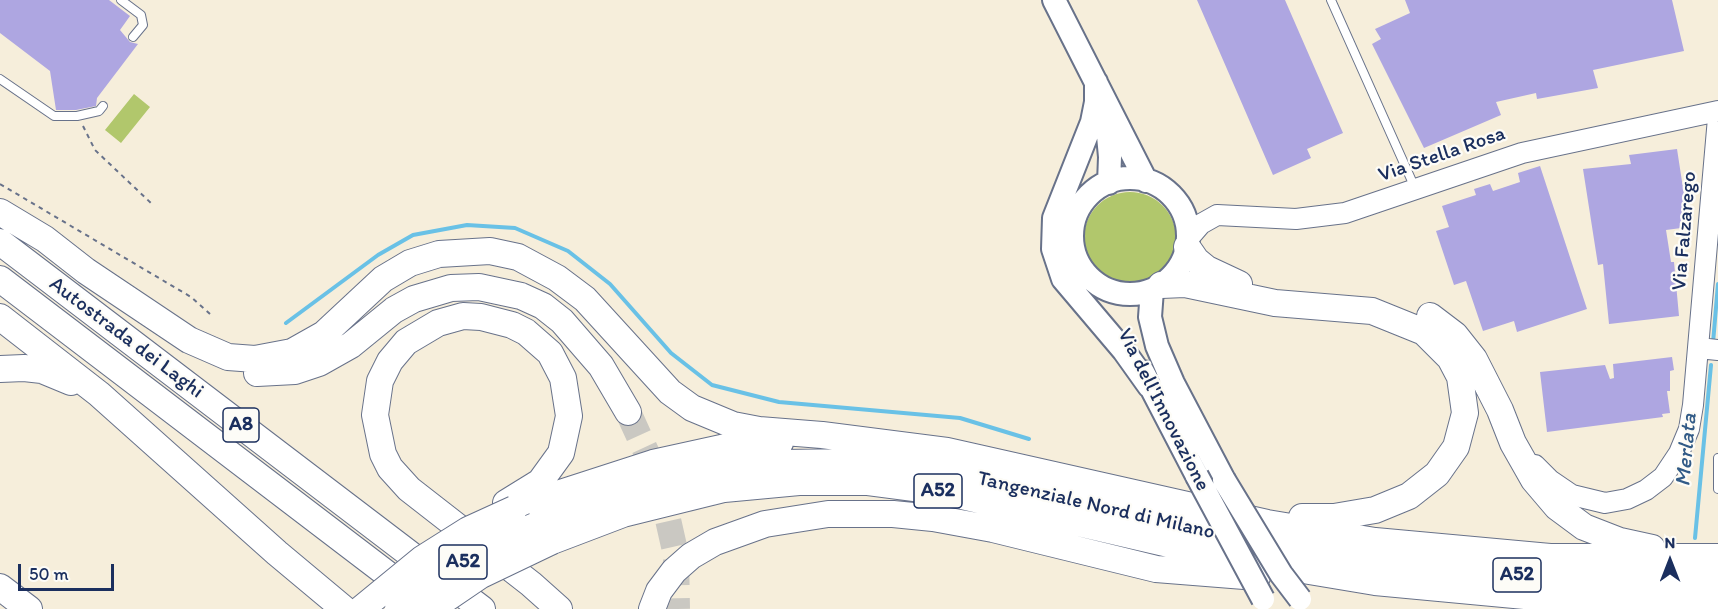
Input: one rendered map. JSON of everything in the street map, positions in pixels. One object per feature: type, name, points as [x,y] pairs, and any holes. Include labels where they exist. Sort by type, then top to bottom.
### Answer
[{"type":"highway","points":[[0,212],[45,239],[197,354],[219,365],[257,373],[295,370],[325,361],[351,345],[394,310],[425,294],[450,288],[479,287],[508,291],[534,301],[562,321],[601,366],[628,412]]},
{"type":"highway","name":"Autostrada dei Laghi","points":[[0,242],[482,609]]},
{"type":"highway","points":[[1188,243],[1196,260],[1207,269],[1237,283],[1276,292],[1391,301],[1420,311],[1445,327],[1465,348],[1483,374],[1513,443],[1534,480],[1557,507],[1570,518],[1602,534],[1638,546],[1663,550],[1718,550]]},
{"type":"highway","points":[[86,271],[201,348],[228,357],[255,359],[281,356],[313,341],[382,279],[424,257],[457,251],[507,253],[533,263],[585,299],[656,379],[692,408],[720,420],[745,427],[975,456],[1136,495],[1277,525],[1428,548],[1606,559],[1718,557]]},
{"type":"highway","name":"Autostrada dei Laghi","points":[[0,279],[432,609]]},
{"type":"highway","points":[[1136,495],[1183,499],[1237,511],[1276,516],[1334,517],[1375,510],[1409,496],[1437,474],[1456,447],[1465,413],[1460,377],[1442,348],[1424,332],[1387,315],[1353,308],[1258,301],[1185,284],[1157,288]]},
{"type":"highway","points":[[0,317],[99,394],[344,609]]},
{"type":"highway","points":[[361,609],[435,550],[468,530],[510,506],[540,482],[561,453],[569,416],[563,378],[550,353],[526,332],[512,325],[496,319],[472,317],[438,323],[406,342],[390,361],[380,381],[375,415],[383,454],[408,489],[531,584],[559,609]]},
{"type":"highway","points":[[0,369],[31,368],[61,377],[144,435]]},
{"type":"highway","points":[[510,506],[643,465],[726,447],[786,442],[880,443]]},
{"type":"highway","name":"Tangenziale Nord di Milano","points":[[432,609],[543,534],[605,498],[707,472],[783,463],[854,462],[945,472],[1206,531],[1374,561],[1429,568],[1564,578],[1718,578]]},
{"type":"highway","name":"Tangenziale Nord di Milano","points":[[398,609],[459,564],[494,544],[724,489],[799,482],[868,482],[973,498],[1283,569],[1420,588],[1499,594],[1711,600]]},
{"type":"highway","points":[[652,609],[659,591],[674,571],[691,556],[715,542],[785,520],[849,514],[933,518],[1178,572],[1240,576],[1333,587],[1499,594]]},
{"type":"highway","points":[[0,587],[29,609]]},
{"type":"main road","points":[[1054,0],[1146,181]]},
{"type":"main road","points":[[1096,82],[1096,102],[1092,122],[1054,218],[1053,249],[1063,279],[1124,351],[1149,386]]},
{"type":"main road","points":[[1105,104],[1110,157],[1109,183]]},
{"type":"main road","points":[[1127,179],[1146,181],[1163,189],[1177,202],[1185,218],[1188,243],[1181,264],[1157,288],[1132,294],[1112,291],[1087,275],[1073,248],[1073,227],[1085,200],[1109,183],[1127,179]]},
{"type":"main road","name":"Via dell'Innovazione","points":[[1087,275],[1133,349],[1149,386],[1267,604]]},
{"type":"main road","name":"Via dell'Innovazione","points":[[1157,288],[1150,317],[1157,346],[1173,383],[1224,480],[1281,574],[1306,604]]},
{"type":"street","name":"Via Stella Rosa","points":[[1188,243],[1201,224],[1217,215],[1277,219],[1345,213],[1522,153],[1718,111]]},
{"type":"street","name":"Via Falzarego","points":[[1500,410],[1533,462],[1550,480],[1583,500],[1605,502],[1627,499],[1646,490],[1663,477],[1679,453],[1691,417],[1708,349],[1718,118]]},
{"type":"lane","points":[[122,0],[141,15],[143,25],[133,37]]},
{"type":"lane","points":[[1331,0],[1416,190]]},
{"type":"lane","points":[[0,79],[48,114],[60,117],[77,116],[99,111],[103,106]]},
{"type":"lane","points":[[1718,458],[1718,489]]},
{"type":"path","points":[[77,116],[95,150],[152,204]]},
{"type":"path","points":[[0,184],[192,297],[210,314]]},
{"type":"green space","points":[[134,94],[150,107],[121,143],[105,130]]},
{"type":"green space","points":[[1130,192],[1148,195],[1163,205],[1173,220],[1176,238],[1173,256],[1163,271],[1148,281],[1130,284],[1112,281],[1097,271],[1087,256],[1084,238],[1087,220],[1097,205],[1112,195]]},
{"type":"building","points":[[0,0],[109,0],[130,16],[120,30],[130,42],[138,44],[97,98],[96,106],[76,110],[56,110],[50,71],[0,33]]},
{"type":"building","points":[[1197,0],[1285,0],[1343,133],[1307,149],[1311,158],[1273,175]]},
{"type":"building","points":[[1405,0],[1672,0],[1684,51],[1593,70],[1598,88],[1537,99],[1536,93],[1496,102],[1501,115],[1424,148],[1372,44],[1381,39],[1375,29],[1410,13]]},
{"type":"building","points":[[1677,149],[1689,227],[1666,230],[1671,262],[1674,262],[1679,316],[1609,324],[1603,264],[1598,265],[1583,169],[1631,164],[1629,155]]},
{"type":"building","points":[[1540,166],[1587,309],[1517,332],[1514,321],[1483,331],[1466,281],[1454,285],[1436,231],[1449,227],[1442,206],[1476,195],[1474,189],[1490,184],[1493,191],[1520,182],[1518,173]]},
{"type":"building","points":[[1672,357],[1674,370],[1670,371],[1670,391],[1667,391],[1670,413],[1662,414],[1663,417],[1547,432],[1540,372],[1605,365],[1610,379],[1614,378],[1613,364]]},
{"type":"waterway","points":[[286,323],[378,255],[413,235],[467,225],[515,228],[568,251],[610,284],[671,353],[712,385],[779,402],[960,418],[1029,439]]},
{"type":"waterway","name":"Merlata","points":[[1713,343],[1718,284]]},
{"type":"waterway","name":"Merlata","points":[[1695,538],[1711,365]]},
{"type":"tunnel","points":[[628,412],[659,480],[676,555],[677,609]]}]
